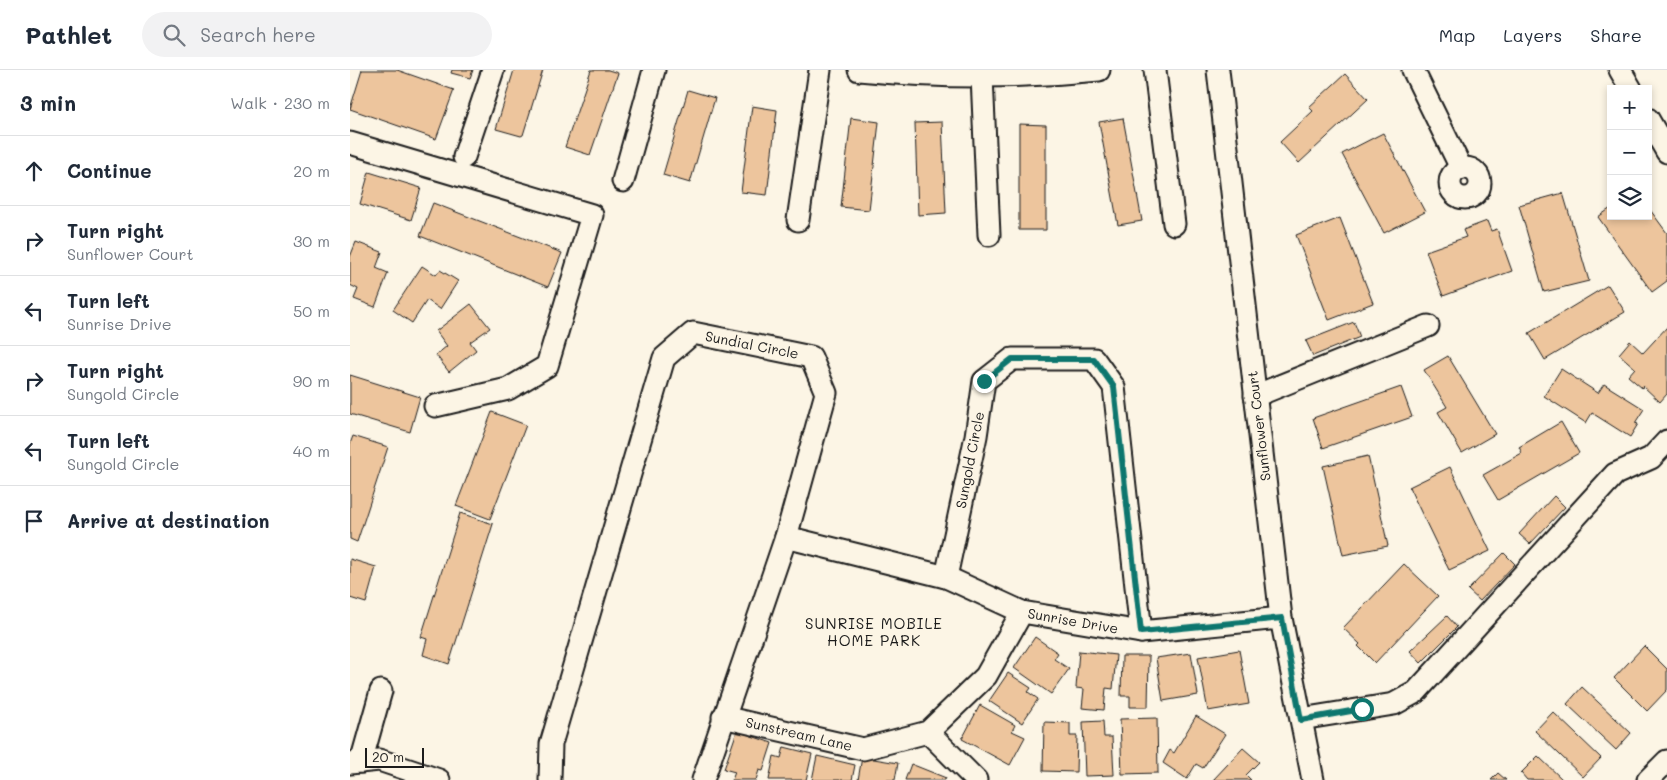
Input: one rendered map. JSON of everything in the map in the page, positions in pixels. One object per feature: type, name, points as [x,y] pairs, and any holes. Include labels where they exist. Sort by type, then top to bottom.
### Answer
[{"type":"street","points":[[464,157],[493,70]]},
{"type":"street","points":[[623,181],[654,70]]},
{"type":"street","points":[[798,220],[820,70]]},
{"type":"street","points":[[859,70],[982,76],[1054,74],[1099,70]]},
{"type":"street","points":[[1155,70],[1174,224]]},
{"type":"street","name":"Sunflower Court","points":[[1218,70],[1282,618],[1313,780]]},
{"type":"street","points":[[1413,70],[1461,168]]},
{"type":"street","points":[[1620,70],[1629,85]]},
{"type":"street","points":[[982,76],[989,235]]},
{"type":"street","points":[[1652,126],[1667,152]]},
{"type":"street","points":[[350,143],[592,215],[547,366],[508,388],[435,406]]},
{"type":"street","points":[[1255,396],[1428,326]]},
{"type":"street","name":"Sundial Circle","points":[[550,780],[551,744],[664,358],[693,333],[812,357],[826,393],[786,537],[703,780]]},
{"type":"street","name":"Sungold Circle","points":[[946,577],[976,436],[984,381],[1012,359],[1094,359],[1114,387],[1141,632]]},
{"type":"street","points":[[1301,720],[1394,704],[1416,692],[1615,474],[1651,458],[1667,441]]},
{"type":"street","name":"Sunrise Drive","points":[[786,537],[946,577],[1022,612],[1141,632],[1282,618]]},
{"type":"street","name":"Sunstream Lane","points":[[724,717],[863,749],[928,732],[986,676],[1022,612]]},
{"type":"street","points":[[381,691],[356,763],[379,760],[439,780]]},
{"type":"street","points":[[928,732],[976,780]]},
{"type":"street","points":[[1648,780],[1667,761]]},
{"type":"building","points":[[362,70],[397,70],[454,90],[436,139],[350,109]]},
{"type":"building","points":[[452,70],[473,70],[470,78],[451,73]]},
{"type":"building","points":[[514,70],[543,70],[523,135],[521,136],[496,129]]},
{"type":"building","points":[[591,70],[608,70],[618,73],[590,155],[565,147]]},
{"type":"building","points":[[1345,74],[1368,99],[1299,163],[1280,142],[1313,111],[1309,107]]},
{"type":"building","points":[[688,90],[715,98],[690,183],[663,175]]},
{"type":"building","points":[[752,106],[777,110],[767,195],[741,192]]},
{"type":"building","points":[[851,118],[879,122],[869,210],[841,207]]},
{"type":"building","points":[[1123,118],[1142,221],[1118,225],[1099,122]]},
{"type":"building","points":[[942,122],[946,213],[918,215],[915,123]]},
{"type":"building","points":[[1019,124],[1046,125],[1046,230],[1019,230]]},
{"type":"building","points":[[1383,133],[1425,212],[1384,233],[1342,154]]},
{"type":"building","points":[[369,172],[421,188],[411,220],[360,204]]},
{"type":"building","points":[[1563,193],[1589,281],[1544,292],[1519,205]]},
{"type":"building","points":[[433,203],[562,253],[548,287],[420,236]]},
{"type":"building","points":[[1607,211],[1607,220],[1652,220],[1652,212],[1667,233],[1667,281],[1652,292],[1598,217]]},
{"type":"building","points":[[1340,218],[1373,303],[1329,320],[1296,235]]},
{"type":"building","points":[[1487,221],[1491,231],[1497,229],[1512,271],[1443,296],[1426,251],[1466,237],[1463,230]]},
{"type":"building","points":[[356,242],[382,252],[376,268],[388,273],[375,307],[354,299],[358,289],[350,285],[350,257]]},
{"type":"building","points":[[422,266],[436,275],[440,270],[458,281],[440,309],[427,300],[412,323],[393,310]]},
{"type":"building","points":[[1608,285],[1625,312],[1545,360],[1529,333]]},
{"type":"building","points":[[471,304],[490,328],[470,342],[476,350],[449,372],[436,355],[447,346],[436,331]]},
{"type":"building","points":[[1354,322],[1360,337],[1313,356],[1306,341]]},
{"type":"building","points":[[1667,327],[1667,394],[1660,402],[1643,386],[1642,388],[1628,376],[1635,368],[1619,354],[1630,341],[1643,353]]},
{"type":"building","points":[[1448,356],[1495,434],[1462,453],[1438,412],[1447,407],[1424,370]]},
{"type":"building","points":[[1561,369],[1598,393],[1604,384],[1644,409],[1635,423],[1638,424],[1630,437],[1592,413],[1586,423],[1544,396]]},
{"type":"building","points":[[350,375],[420,397],[410,432],[350,414]]},
{"type":"building","points":[[1401,387],[1412,417],[1323,448],[1313,418]]},
{"type":"building","points":[[492,412],[526,425],[490,519],[456,506]]},
{"type":"building","points":[[1561,422],[1579,453],[1498,500],[1483,475],[1522,453],[1519,447]]},
{"type":"building","points":[[353,436],[388,447],[357,542],[350,539],[350,444]]},
{"type":"building","points":[[1368,456],[1388,546],[1343,555],[1323,466]]},
{"type":"building","points":[[1450,467],[1490,551],[1449,570],[1409,487]]},
{"type":"building","points":[[1554,496],[1565,507],[1530,544],[1519,534]]},
{"type":"building","points":[[460,513],[493,524],[449,664],[423,655],[427,639],[421,637]]},
{"type":"building","points":[[1504,553],[1515,564],[1480,601],[1468,590]]},
{"type":"building","points":[[350,559],[376,567],[366,603],[350,598]]},
{"type":"building","points":[[1404,564],[1438,596],[1375,663],[1358,646],[1360,644],[1343,628]]},
{"type":"building","points":[[1447,616],[1457,627],[1421,663],[1410,651]]},
{"type":"building","points":[[1035,637],[1058,653],[1054,659],[1069,669],[1051,694],[1014,668]]},
{"type":"building","points":[[1644,646],[1667,669],[1667,690],[1647,711],[1614,678]]},
{"type":"building","points":[[1239,650],[1249,704],[1208,711],[1198,657]]},
{"type":"building","points":[[1079,651],[1116,655],[1113,689],[1106,688],[1104,710],[1082,708],[1084,689],[1076,688]]},
{"type":"building","points":[[1191,653],[1198,695],[1163,701],[1156,658]]},
{"type":"building","points":[[1122,656],[1149,656],[1148,707],[1130,707],[1130,696],[1121,696]]},
{"type":"building","points":[[1008,673],[1031,688],[1028,692],[1038,699],[1022,723],[989,701]]},
{"type":"building","points":[[1582,687],[1631,733],[1616,750],[1567,704]]},
{"type":"building","points":[[980,705],[1015,725],[1012,731],[1025,737],[1010,765],[962,739]]},
{"type":"building","points":[[1553,712],[1601,758],[1583,777],[1535,731]]},
{"type":"building","points":[[1196,716],[1225,734],[1203,768],[1196,764],[1187,779],[1163,763],[1170,750],[1174,753]]},
{"type":"building","points":[[1157,718],[1158,773],[1122,774],[1120,719]]},
{"type":"building","points":[[1103,721],[1104,737],[1112,737],[1114,775],[1085,776],[1083,722]]},
{"type":"building","points":[[1044,722],[1070,723],[1070,736],[1077,736],[1076,772],[1043,771]]},
{"type":"building","points":[[737,731],[772,743],[763,771],[759,770],[756,780],[732,780],[735,772],[724,769]]},
{"type":"building","points":[[784,747],[812,754],[806,780],[769,780],[774,756],[781,758]]},
{"type":"building","points":[[1243,748],[1259,762],[1246,775],[1251,780],[1213,780]]},
{"type":"building","points":[[817,756],[855,765],[852,780],[812,780]]},
{"type":"building","points":[[1538,756],[1563,780],[1527,780],[1521,773]]},
{"type":"building","points":[[862,757],[898,763],[895,780],[858,780]]},
{"type":"building","points":[[911,764],[946,778],[945,780],[905,780]]},
{"type":"building","points":[[1498,773],[1506,780],[1491,780]]},
{"type":"district","name":"SUNRISE MOBILE HOME PARK","points":[[874,632]]},
{"type":"route","points":[[984,381],[1012,359],[1094,359],[1114,387],[1141,632],[1282,618],[1301,720],[1362,709]]}]
